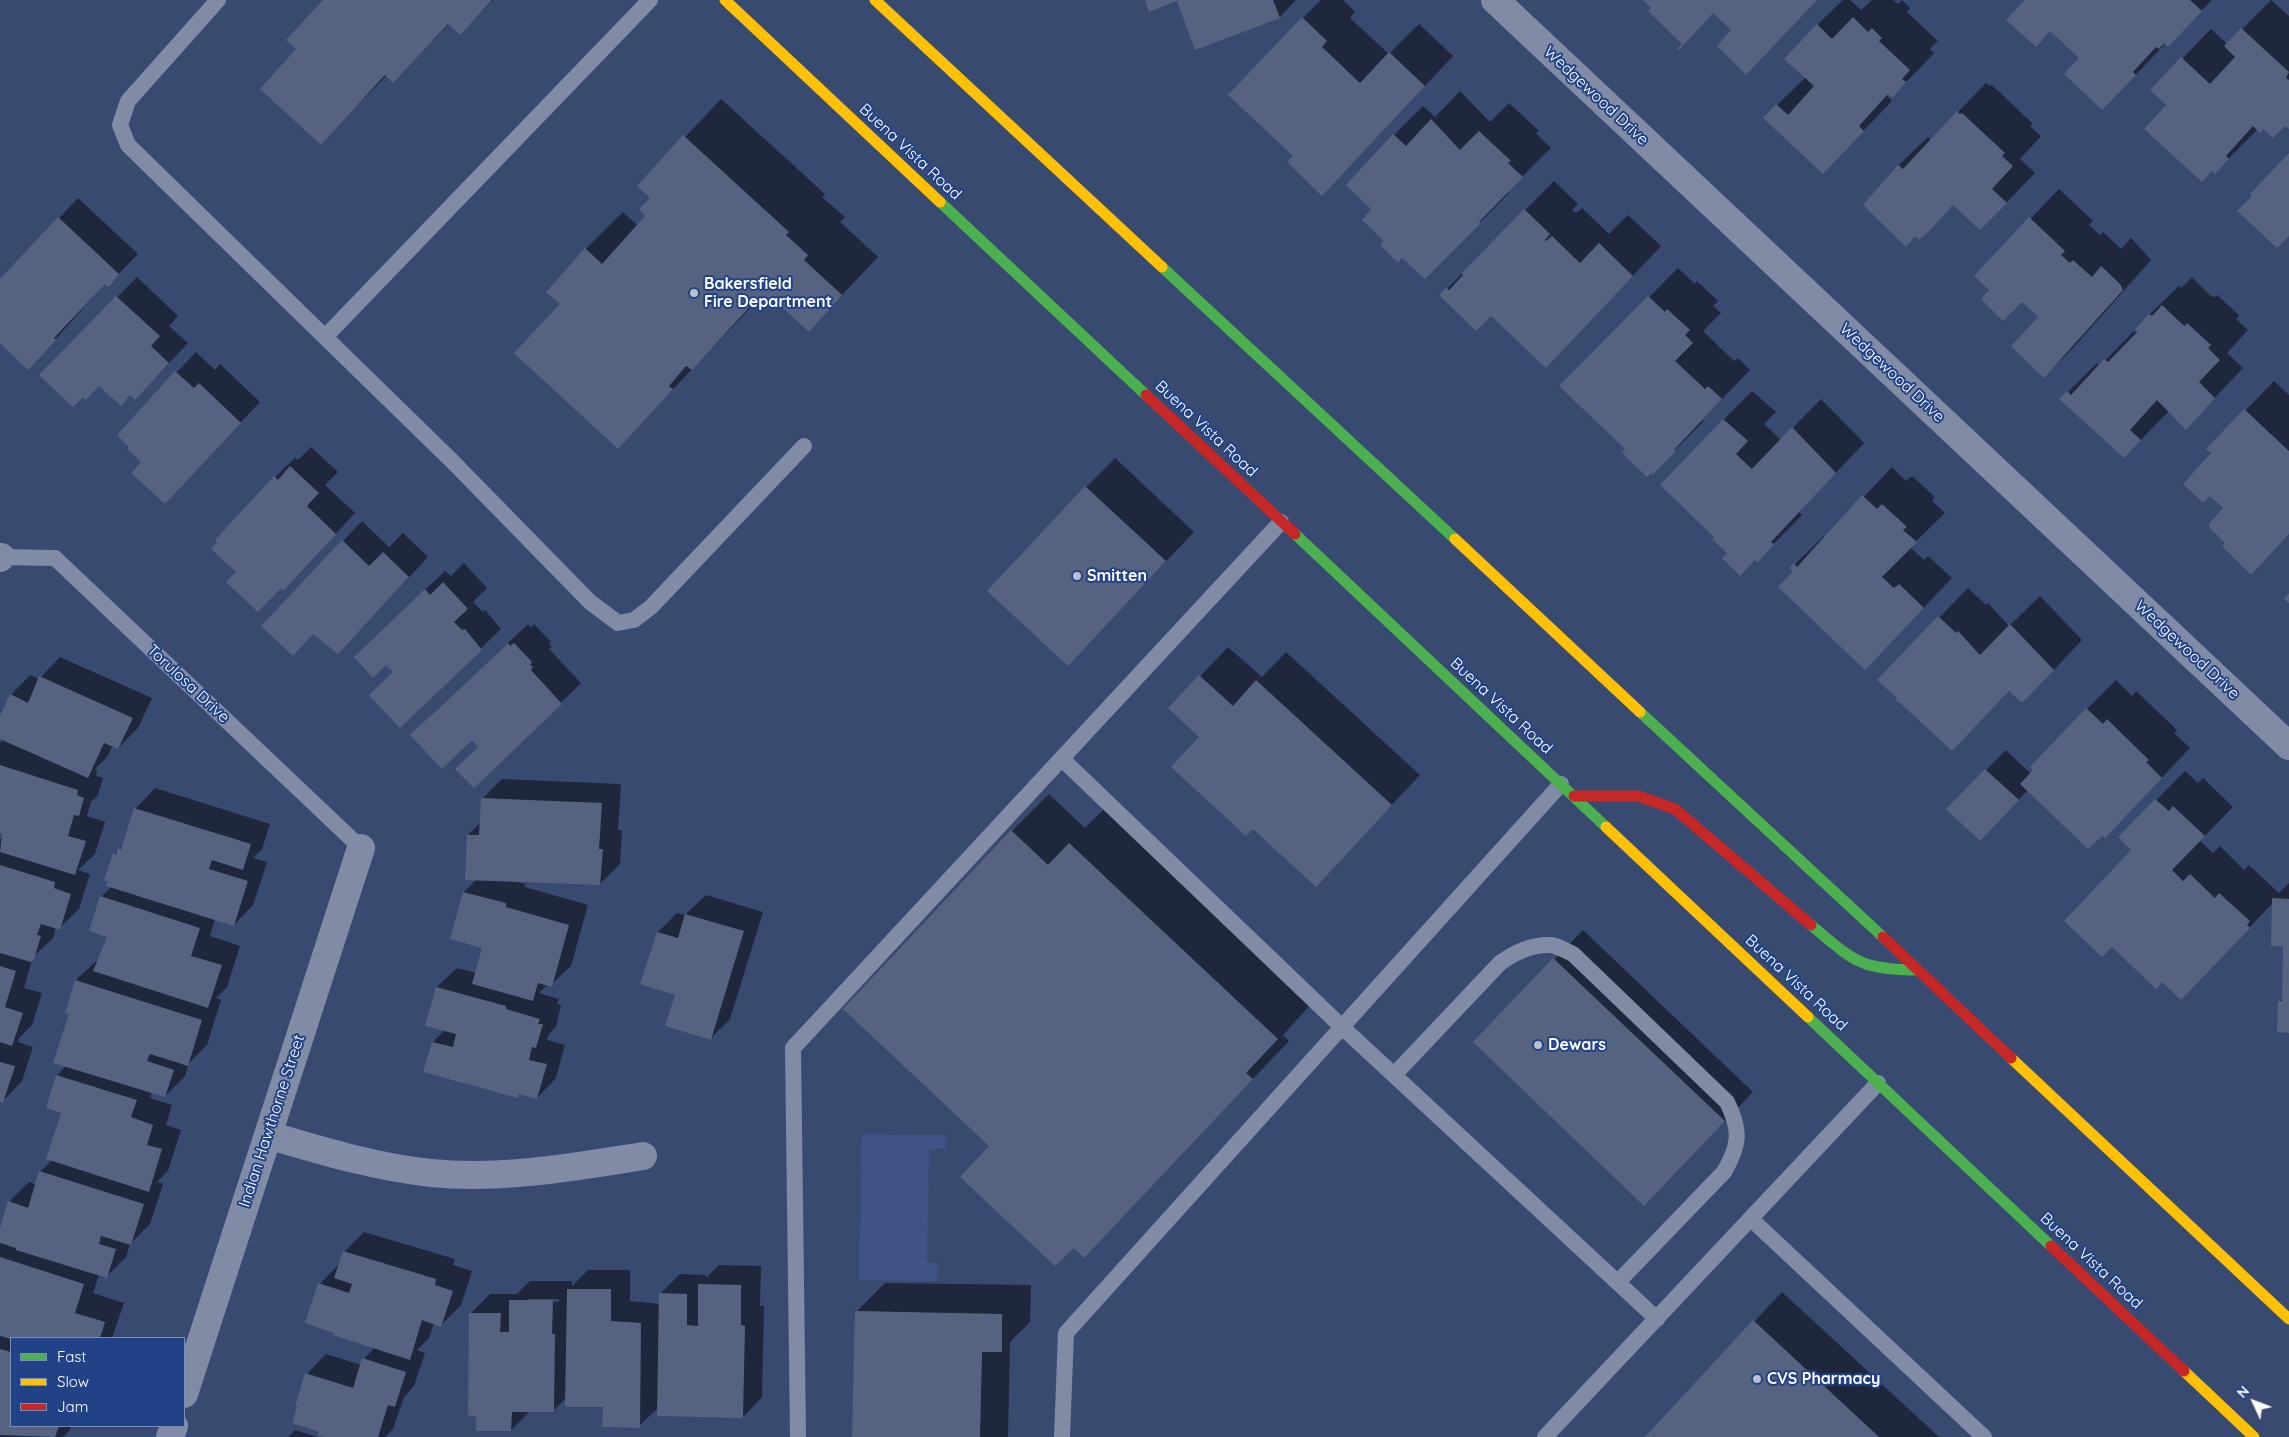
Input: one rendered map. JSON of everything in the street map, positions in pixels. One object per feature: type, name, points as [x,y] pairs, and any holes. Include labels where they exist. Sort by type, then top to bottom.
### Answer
[{"type":"main road","name":"Buena Vista Road","points":[[725,0],[2254,1437]]},
{"type":"main road","points":[[875,0],[1918,970],[2289,1319]]},
{"type":"main road","points":[[1574,796],[1638,796],[1675,809],[1849,958],[1864,966],[1881,970],[1918,970]]},
{"type":"street","name":"Wedgewood Drive","points":[[1494,0],[2289,746]]},
{"type":"street","name":"Indian Hawthorne Street","points":[[185,1391],[361,848]]},
{"type":"street","points":[[268,1136],[353,1160],[432,1173],[510,1174],[643,1156]]},
{"type":"lane","points":[[218,0],[128,101],[120,125],[128,145],[458,468],[590,602],[618,623],[634,620],[651,608],[804,446]]},
{"type":"lane","points":[[325,337],[650,0]]},
{"type":"lane","points":[[798,1437],[793,1048],[1282,522]]},
{"type":"lane","name":"Torulosa Drive","points":[[0,557],[55,558],[361,848]]},
{"type":"lane","points":[[1062,759],[1342,1027],[1657,1319]]},
{"type":"lane","points":[[1062,1437],[1066,1333],[1561,784]]},
{"type":"lane","points":[[1394,1075],[1500,963],[1516,952],[1533,947],[1553,945],[1573,954],[1727,1102],[1735,1118],[1737,1134],[1735,1154],[1724,1172],[1618,1282]]},
{"type":"lane","points":[[1544,1437],[1878,1083]]},
{"type":"lane","points":[[1751,1219],[1984,1437]]},
{"type":"water","points":[[862,1134],[946,1135],[945,1149],[929,1149],[927,1262],[938,1263],[937,1281],[859,1280]]},
{"type":"building","points":[[323,0],[492,0],[460,35],[448,24],[393,83],[385,75],[321,145],[260,89],[296,49],[286,40]]},
{"type":"building","points":[[1145,0],[1273,0],[1280,18],[1195,50],[1177,1],[1149,12]]},
{"type":"building","points":[[1643,0],[1817,0],[1746,75],[1717,46],[1731,30],[1713,13],[1679,50],[1677,49],[1682,44],[1648,11],[1651,8]]},
{"type":"building","points":[[2025,0],[2190,0],[2202,11],[2168,47],[2164,43],[2159,49],[2156,47],[2133,72],[2136,75],[2102,110],[2064,74],[2079,58],[2050,31],[2036,47],[2006,20]]},
{"type":"building","points":[[1302,17],[1327,41],[1322,47],[1360,83],[1389,52],[1425,86],[1322,196],[1287,162],[1293,156],[1228,95]]},
{"type":"building","points":[[1853,17],[1868,32],[1872,28],[1882,38],[1879,41],[1910,70],[1902,79],[1906,82],[1892,98],[1888,94],[1859,126],[1864,131],[1823,174],[1763,118],[1776,104],[1788,115],[1814,86],[1784,59],[1817,24],[1832,39]]},
{"type":"building","points":[[2241,28],[2289,72],[2286,78],[2289,80],[2289,129],[2285,126],[2273,138],[2263,129],[2260,133],[2253,126],[2226,156],[2229,159],[2215,174],[2212,171],[2202,182],[2144,129],[2166,105],[2150,90],[2181,57],[2210,84],[2235,57],[2224,46]]},
{"type":"building","points":[[1957,111],[1960,114],[1962,113],[2005,153],[2002,156],[2013,166],[1992,189],[2007,203],[1980,230],[1953,205],[1919,240],[1915,236],[1906,247],[1863,205],[1898,165],[1903,169]]},
{"type":"building","points":[[1431,119],[1460,150],[1479,131],[1511,161],[1508,163],[1523,177],[1479,222],[1481,223],[1425,279],[1402,258],[1398,263],[1380,245],[1384,241],[1362,220],[1371,209],[1346,185],[1393,134],[1406,146]]},
{"type":"building","name":"Bakersfield Fire Department","points":[[683,135],[789,232],[786,235],[808,255],[804,260],[842,295],[809,332],[772,298],[764,307],[756,300],[692,370],[686,366],[669,386],[673,389],[618,449],[514,353],[560,304],[546,292],[585,248],[602,264],[645,216],[639,209],[650,198],[637,186]]},
{"type":"building","points":[[2289,153],[2289,236],[2277,248],[2237,211],[2252,196],[2250,194]]},
{"type":"building","points":[[1524,209],[1550,234],[1546,241],[1552,236],[1580,263],[1599,243],[1633,276],[1546,368],[1491,316],[1476,331],[1439,295],[1446,287],[1449,290],[1463,275],[1462,273]]},
{"type":"building","points":[[58,217],[119,274],[109,287],[105,284],[54,338],[56,340],[28,370],[0,343],[0,279]]},
{"type":"building","points":[[2029,217],[2065,251],[2061,255],[2070,263],[2073,260],[2092,277],[2101,266],[2120,284],[2123,290],[2044,378],[2011,346],[2038,317],[2022,302],[2003,321],[1981,299],[1989,290],[1974,276]]},
{"type":"building","points":[[116,296],[160,336],[151,346],[169,363],[135,400],[130,395],[121,406],[99,386],[86,400],[83,397],[73,407],[39,375]]},
{"type":"building","points":[[1648,296],[1665,312],[1667,309],[1690,330],[1685,335],[1693,343],[1675,361],[1705,389],[1708,386],[1722,399],[1674,450],[1676,451],[1652,475],[1651,473],[1647,477],[1622,453],[1625,449],[1559,386]]},
{"type":"building","points":[[2162,305],[2182,324],[2185,326],[2187,323],[2211,345],[2208,348],[2220,360],[2199,382],[2215,398],[2186,430],[2157,400],[2130,430],[2141,440],[2124,458],[2059,399],[2067,391],[2071,395],[2104,359],[2108,362],[2138,331],[2135,329],[2149,314],[2152,316]]},
{"type":"building","points":[[175,371],[194,388],[199,383],[241,423],[165,504],[131,473],[141,462],[127,449],[129,447],[117,435]]},
{"type":"building","points":[[2244,409],[2289,451],[2289,534],[2251,575],[2222,546],[2225,543],[2209,527],[2209,524],[2223,508],[2210,496],[2203,503],[2183,484],[2211,453],[2206,449]]},
{"type":"building","points":[[1723,419],[1748,441],[1736,454],[1752,469],[1792,427],[1836,473],[1771,542],[1774,544],[1758,562],[1755,560],[1740,576],[1722,558],[1727,553],[1712,539],[1714,537],[1660,485]]},
{"type":"building","points":[[290,466],[319,493],[307,506],[336,534],[283,591],[281,588],[258,612],[226,582],[236,572],[211,549],[217,542],[215,540],[274,476],[278,480]]},
{"type":"building","name":"Smitten","points":[[1085,486],[1166,561],[1068,666],[987,591]]},
{"type":"building","points":[[1862,495],[1877,509],[1882,504],[1907,527],[1903,530],[1917,542],[1882,577],[1894,588],[1899,584],[1924,608],[1865,670],[1778,587],[1793,571],[1790,568],[1794,563],[1797,567]]},
{"type":"building","points":[[342,540],[369,566],[383,552],[409,577],[338,654],[313,634],[293,656],[261,626]]},
{"type":"building","points":[[443,582],[468,609],[454,622],[462,630],[465,629],[482,650],[400,728],[369,695],[393,672],[386,665],[373,678],[354,657],[425,589],[430,595]]},
{"type":"building","points":[[2289,593],[2289,603],[2284,599]]},
{"type":"building","points":[[1938,616],[1956,633],[1958,631],[1980,655],[2010,624],[2054,670],[2022,703],[2009,691],[1952,751],[1898,701],[1895,701],[1897,698],[1877,680]]},
{"type":"building","points":[[508,643],[510,646],[514,643],[532,662],[530,665],[533,667],[531,670],[562,704],[474,788],[455,769],[478,747],[472,740],[442,769],[410,735]]},
{"type":"building","points":[[1199,675],[1233,706],[1256,680],[1392,805],[1316,887],[1253,829],[1246,836],[1171,767],[1199,737],[1168,708]]},
{"type":"building","points":[[39,676],[133,718],[118,749],[104,743],[88,778],[0,739],[0,716],[10,694],[28,703]]},
{"type":"building","points":[[2086,708],[2103,724],[2107,719],[2149,760],[2146,762],[2162,778],[2105,838],[2102,836],[2088,849],[2020,784],[2033,770],[2030,767]]},
{"type":"building","points":[[0,765],[78,790],[77,795],[84,798],[79,816],[74,815],[68,836],[86,841],[75,875],[0,852],[2,834],[0,833]]},
{"type":"building","points":[[1985,769],[2019,800],[1980,841],[1946,809]]},
{"type":"building","points":[[481,798],[602,803],[599,849],[603,849],[600,885],[465,880],[467,835],[479,835]]},
{"type":"building","points":[[2155,799],[2169,811],[2173,806],[2205,836],[2172,870],[2183,881],[2190,874],[2215,898],[2219,893],[2250,921],[2247,925],[2250,928],[2181,1000],[2162,982],[2156,989],[2112,947],[2102,957],[2064,921],[2131,850],[2118,837]]},
{"type":"building","points":[[134,808],[251,844],[243,870],[212,860],[209,869],[248,881],[234,926],[106,886],[107,882],[104,880],[113,853],[116,854],[118,848],[121,849]]},
{"type":"building","points":[[1011,830],[1048,865],[1069,843],[1278,1039],[1246,1073],[1253,1079],[1084,1258],[1074,1248],[1055,1266],[960,1177],[989,1146],[843,1009]]},
{"type":"building","points":[[0,865],[55,882],[54,888],[71,894],[60,930],[41,924],[37,935],[41,936],[34,959],[31,962],[0,953]]},
{"type":"building","points":[[463,892],[506,903],[506,907],[569,925],[552,987],[538,983],[533,1001],[472,984],[482,948],[450,939]]},
{"type":"building","points":[[100,896],[200,928],[191,956],[222,965],[208,1008],[93,971],[107,937],[89,931]]},
{"type":"building","points":[[2272,898],[2289,899],[2289,1033],[2277,1032],[2278,1001],[2282,1001],[2283,946],[2271,946]]},
{"type":"building","points":[[685,914],[744,931],[711,1040],[665,1026],[675,995],[640,984],[657,932],[678,938]]},
{"type":"building","points":[[1553,958],[1725,1121],[1644,1206],[1473,1042]]},
{"type":"building","points":[[0,966],[16,971],[5,1007],[23,1013],[12,1046],[0,1042]]},
{"type":"building","points":[[75,980],[202,1020],[188,1066],[150,1054],[147,1061],[174,1070],[165,1097],[53,1063],[69,1014],[65,1013]]},
{"type":"building","points":[[436,987],[506,1006],[506,1009],[540,1019],[538,1024],[543,1024],[536,1048],[532,1047],[529,1060],[547,1064],[537,1099],[519,1094],[518,1098],[423,1072],[432,1042],[453,1047],[456,1034],[425,1026]]},
{"type":"building","points":[[0,1062],[15,1066],[3,1103],[0,1102]]},
{"type":"building","points":[[56,1075],[137,1100],[131,1117],[153,1125],[147,1145],[162,1149],[149,1192],[46,1159],[61,1113],[46,1108]]},
{"type":"building","points":[[39,1171],[144,1204],[131,1245],[101,1236],[99,1244],[116,1249],[107,1278],[16,1250],[16,1248],[0,1243],[0,1228],[8,1201],[28,1208]]},
{"type":"building","points":[[343,1251],[436,1279],[435,1285],[453,1291],[441,1327],[422,1320],[410,1360],[333,1335],[334,1333],[305,1323],[318,1283],[349,1293],[352,1284],[334,1278]]},
{"type":"building","points":[[0,1257],[84,1284],[75,1313],[105,1322],[100,1337],[10,1337],[10,1339],[0,1336]]},
{"type":"building","points":[[698,1284],[741,1285],[741,1325],[745,1326],[743,1418],[657,1416],[659,1293],[687,1294],[687,1325],[698,1326]]},
{"type":"building","points":[[567,1289],[611,1289],[611,1321],[641,1323],[640,1428],[602,1427],[603,1407],[565,1407]]},
{"type":"building","points":[[509,1300],[553,1300],[552,1334],[555,1334],[554,1412],[512,1412],[511,1431],[476,1431],[476,1417],[468,1415],[469,1313],[501,1313],[500,1332],[509,1332]]},
{"type":"building","points":[[855,1311],[1002,1314],[1002,1352],[982,1352],[980,1437],[852,1437]]},
{"type":"building","name":"CVS Pharmacy","points":[[1753,1320],[1879,1437],[1645,1437]]},
{"type":"building","points":[[0,1349],[10,1352],[10,1427],[59,1427],[55,1437],[0,1435]]},
{"type":"building","points":[[362,1358],[406,1372],[395,1407],[388,1405],[378,1437],[324,1437],[317,1435],[319,1432],[292,1423],[305,1373],[353,1388]]},
{"type":"traffic: fast","points":[[940,202],[1146,395]]},
{"type":"traffic: fast","points":[[1162,267],[1455,539]]},
{"type":"traffic: fast","points":[[1295,534],[1606,827]]},
{"type":"traffic: fast","points":[[1640,712],[1883,937]]},
{"type":"traffic: fast","points":[[1811,925],[1848,955],[1859,961],[1883,968],[1918,970]]},
{"type":"traffic: fast","points":[[1808,1017],[2051,1246]]},
{"type":"traffic: slow","points":[[725,0],[940,202]]},
{"type":"traffic: slow","points":[[875,0],[1162,267]]},
{"type":"traffic: slow","points":[[1455,539],[1640,712]]},
{"type":"traffic: slow","points":[[1606,827],[1808,1017]]},
{"type":"traffic: slow","points":[[2011,1058],[2289,1319]]},
{"type":"traffic: slow","points":[[2184,1371],[2254,1437]]},
{"type":"traffic: jam","points":[[1146,395],[1295,534]]},
{"type":"traffic: jam","points":[[1574,796],[1638,796],[1675,809],[1811,925]]},
{"type":"traffic: jam","points":[[1883,937],[2011,1058]]},
{"type":"traffic: jam","points":[[2051,1246],[2184,1371]]},
{"type":"place","name":"Bakersfield Fire Department","points":[[694,293]]},
{"type":"place","name":"Smitten","points":[[1077,576]]},
{"type":"place","name":"Dewars","points":[[1538,1045]]},
{"type":"place","name":"CVS Pharmacy","points":[[1757,1379]]}]
